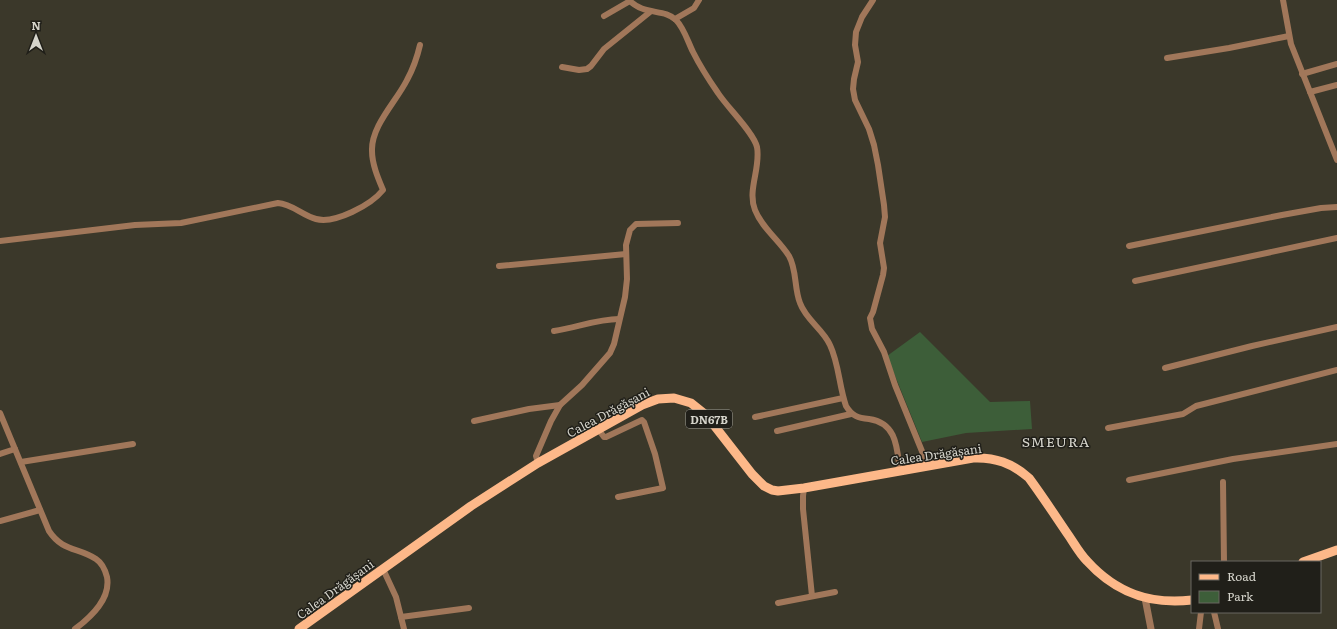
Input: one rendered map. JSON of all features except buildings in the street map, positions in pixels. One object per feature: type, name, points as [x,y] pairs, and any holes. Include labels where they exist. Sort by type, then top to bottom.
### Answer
[{"type":"main road","name":"Calea Drăgășani","points":[[299,629],[471,506],[538,463],[642,405],[658,399],[674,398],[691,403],[706,415],[752,474],[764,486],[772,490],[778,491],[804,488],[973,458],[1003,461],[1020,470],[1034,485],[1086,560],[1103,576],[1124,589],[1145,598]]},
{"type":"main road","points":[[1306,561],[1337,550]]},
{"type":"main road","name":"DN67B","points":[[1145,598],[1170,601],[1191,600]]},
{"type":"street","points":[[675,19],[694,8],[700,0]]},
{"type":"street","points":[[873,0],[862,17],[856,32],[855,45],[858,62],[853,89],[855,100],[869,129],[874,145],[885,217],[880,243],[884,268],[883,275],[875,306],[870,318],[872,329],[884,352],[928,466]]},
{"type":"street","points":[[1284,0],[1289,36],[1302,74],[1333,140],[1337,160]]},
{"type":"street","points":[[604,16],[630,1],[637,7],[675,19],[699,64],[718,94],[756,144],[758,158],[752,200],[755,210],[761,221],[792,263],[797,294],[802,309],[823,334],[832,348],[846,406],[851,414],[857,418],[879,422],[892,432],[895,440],[900,470]]},
{"type":"street","points":[[562,67],[578,70],[587,69],[604,49],[650,12]]},
{"type":"street","points":[[1167,58],[1289,36]]},
{"type":"street","points":[[0,241],[130,226],[180,223],[278,203],[288,205],[317,219],[335,218],[367,205],[377,197],[382,190],[373,161],[373,140],[380,123],[407,81],[416,61],[420,45]]},
{"type":"street","points":[[1302,74],[1337,64]]},
{"type":"street","points":[[1310,92],[1337,85]]},
{"type":"street","points":[[1129,246],[1282,215],[1321,208],[1337,207]]},
{"type":"street","points":[[538,463],[536,456],[560,405],[582,385],[610,353],[616,337],[625,297],[627,279],[626,245],[630,230],[636,224],[678,223]]},
{"type":"street","points":[[1135,281],[1337,238]]},
{"type":"street","points":[[498,266],[626,254]]},
{"type":"street","points":[[554,331],[573,328],[606,319],[619,319]]},
{"type":"street","points":[[1165,368],[1252,346],[1337,327]]},
{"type":"street","points":[[1108,428],[1183,414],[1196,406],[1337,370]]},
{"type":"street","points":[[755,416],[843,398]]},
{"type":"street","points":[[474,421],[529,409],[560,405]]},
{"type":"street","points":[[0,414],[40,510],[54,538],[60,544],[96,559],[106,570],[108,581],[103,601],[75,629]]},
{"type":"street","points":[[777,431],[851,414]]},
{"type":"street","points":[[598,429],[604,437],[606,437],[642,420],[655,454],[663,488],[618,497]]},
{"type":"street","points":[[21,462],[133,444]]},
{"type":"street","points":[[1129,480],[1233,460],[1337,444]]},
{"type":"street","points":[[0,454],[15,449]]},
{"type":"street","points":[[1222,482],[1224,561]]},
{"type":"street","points":[[804,488],[803,509],[812,596]]},
{"type":"street","points":[[0,521],[40,510]]},
{"type":"street","points":[[383,569],[396,597],[404,629]]},
{"type":"street","points":[[778,603],[834,592]]},
{"type":"street","points":[[1145,598],[1151,629]]},
{"type":"street","points":[[401,617],[470,608]]},
{"type":"street","points":[[1199,629],[1201,613]]},
{"type":"street","points":[[1214,613],[1218,629]]},
{"type":"green space","points":[[920,332],[990,402],[1030,401],[1032,429],[966,433],[922,442],[887,356]]},
{"type":"district","name":"SMEURA","points":[[1056,441]]}]
